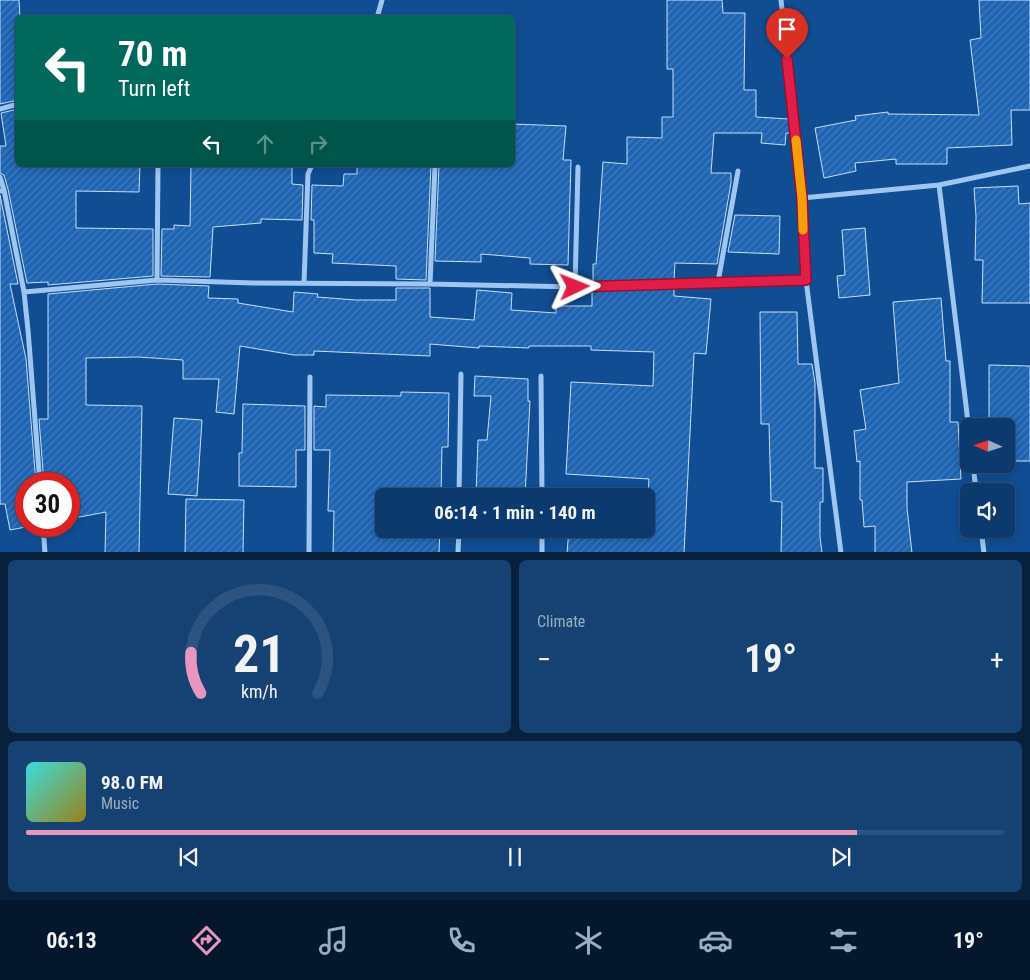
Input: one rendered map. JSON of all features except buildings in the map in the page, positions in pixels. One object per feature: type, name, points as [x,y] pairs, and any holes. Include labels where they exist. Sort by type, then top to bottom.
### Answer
[{"type":"street","points":[[378,15],[382,0]]},
{"type":"street","points":[[781,0],[802,198],[806,280],[841,552]]},
{"type":"street","points":[[0,109],[15,105]]},
{"type":"street","points":[[802,198],[939,185],[1030,166]]},
{"type":"street","points":[[157,280],[158,167]]},
{"type":"street","points":[[304,284],[308,174],[311,167]]},
{"type":"street","points":[[430,284],[435,167]]},
{"type":"street","points":[[575,287],[578,167]]},
{"type":"street","points":[[718,282],[738,171]]},
{"type":"street","points":[[0,177],[24,292],[39,472]]},
{"type":"street","points":[[939,185],[968,418]]},
{"type":"street","points":[[24,292],[157,280],[304,284],[575,287],[806,280]]},
{"type":"street","points":[[459,488],[461,374]]},
{"type":"street","points":[[541,376],[542,488]]},
{"type":"street","points":[[309,552],[310,377]]},
{"type":"street","points":[[44,537],[45,552]]},
{"type":"street","points":[[458,552],[459,538]]},
{"type":"street","points":[[542,538],[542,552]]},
{"type":"street","points":[[982,538],[984,552]]},
{"type":"slow traffic","points":[[796,140],[803,230]]},
{"type":"route","points":[[575,287],[806,280],[802,198],[787,59]]}]
